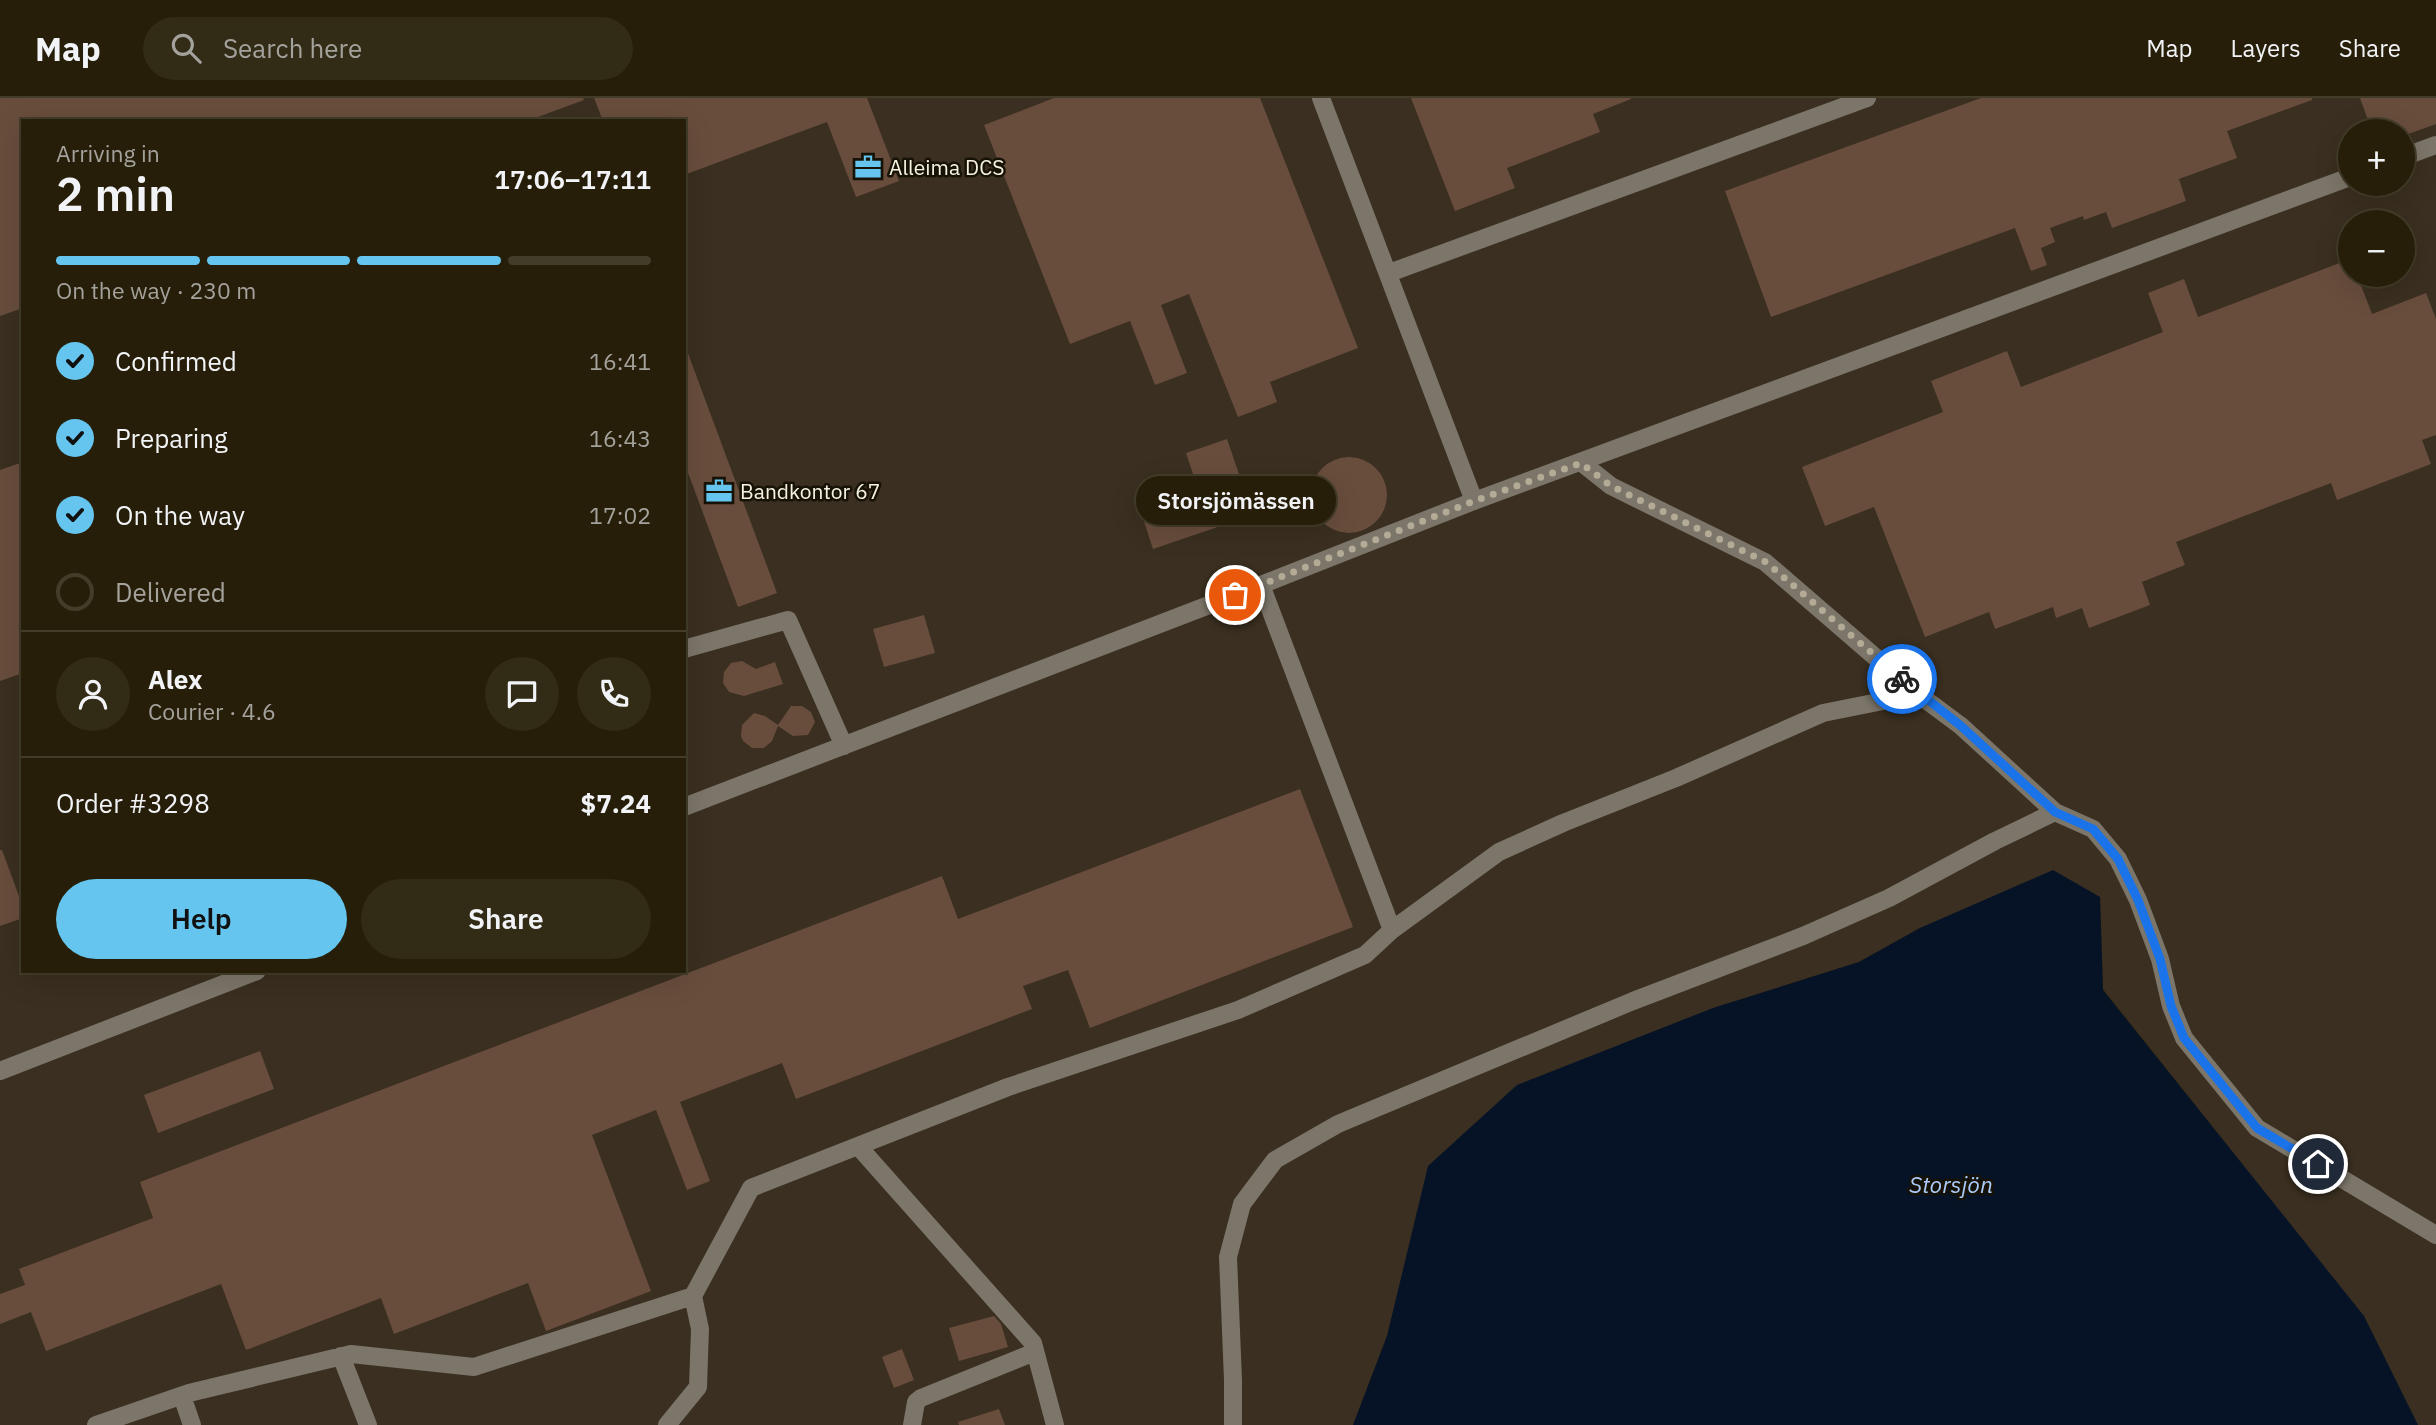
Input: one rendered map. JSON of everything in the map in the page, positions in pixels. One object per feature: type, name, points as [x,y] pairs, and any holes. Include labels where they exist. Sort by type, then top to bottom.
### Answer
[{"type":"street","points":[[1321,98],[1474,501]]},
{"type":"street","points":[[1389,273],[1867,98]]},
{"type":"street","points":[[2415,153],[2436,145]]},
{"type":"street","points":[[686,806],[1474,501],[2338,181]]},
{"type":"street","points":[[1581,463],[1611,486],[1766,562],[1918,694],[1961,726],[2055,812],[2093,829],[2118,859],[2138,900],[2160,959],[2171,1006],[2184,1038],[2257,1128],[2436,1235]]},
{"type":"street","points":[[1261,585],[1392,930]]},
{"type":"street","points":[[686,648],[788,620],[844,747]]},
{"type":"street","points":[[667,1425],[698,1387],[701,1329],[693,1296],[751,1188],[1008,1087],[1238,1010],[1365,955],[1392,930],[1499,852],[1823,713],[1918,694]]},
{"type":"street","points":[[1233,1425],[1228,1258],[1242,1204],[1275,1160],[1338,1124],[1633,1001],[1803,936],[1877,903],[2055,812]]},
{"type":"street","points":[[0,1071],[252,973]]},
{"type":"street","points":[[858,1146],[1033,1343],[1055,1425]]},
{"type":"street","points":[[96,1425],[182,1396],[351,1354],[474,1367],[693,1296]]},
{"type":"street","points":[[912,1425],[916,1402],[921,1398],[1035,1352]]},
{"type":"street","points":[[341,1356],[368,1425]]},
{"type":"street","points":[[182,1396],[192,1425]]},
{"type":"shaded area","points":[[0,98],[2436,98],[2436,1425],[2418,1425],[2363,1316],[2103,989],[2100,898],[1920,928],[1859,962],[1713,1008],[1387,1336],[1353,1425],[0,1425]]},
{"type":"water","name":"Storsjön","points":[[2053,870],[2100,897],[2103,990],[2364,1316],[2418,1425],[1353,1425],[1387,1336],[1428,1166],[1517,1085],[1713,1008],[1859,962],[1920,928]]},
{"type":"building","points":[[0,98],[584,100],[532,119],[21,119],[21,309],[0,316]]},
{"type":"building","points":[[594,98],[867,98],[899,181],[856,197],[827,122],[686,174],[686,119],[602,119]]},
{"type":"building","points":[[1054,98],[1260,98],[1358,348],[1270,382],[1277,402],[1238,417],[1189,294],[1161,305],[1187,373],[1155,385],[1130,321],[1070,344],[984,125]]},
{"type":"building","points":[[1411,98],[1631,99],[1593,114],[1600,132],[1507,168],[1515,188],[1455,211]]},
{"type":"building","points":[[1981,98],[2312,100],[2227,131],[2237,158],[2179,179],[2186,201],[2112,228],[2106,212],[2084,220],[2083,216],[2050,228],[2055,242],[2041,248],[2047,265],[2031,271],[2015,228],[1771,317],[1725,191]]},
{"type":"building","points":[[2360,98],[2436,98],[2436,124],[2415,132],[2415,119],[2368,119]]},
{"type":"building","points":[[2338,264],[2338,287],[2362,287],[2372,314],[2426,293],[2436,319],[2436,435],[2422,440],[2431,464],[2337,500],[2331,483],[2176,542],[2185,565],[2142,582],[2150,605],[2089,628],[2082,608],[2056,618],[2053,607],[1995,629],[1989,612],[1925,637],[1874,507],[1825,526],[1802,467],[1943,412],[1931,381],[2007,351],[2021,387],[2163,332],[2148,293],[2184,279],[2198,317]]},
{"type":"building","points":[[686,348],[777,593],[738,607],[686,467]]},
{"type":"building","points":[[1227,439],[1253,515],[1153,549],[1135,494],[1193,474],[1186,453]]},
{"type":"building","points":[[1342,457],[1356,457],[1370,463],[1381,474],[1387,495],[1384,510],[1376,522],[1356,533],[1342,533],[1328,527],[1317,516],[1311,502],[1311,488],[1317,474],[1328,463]]},
{"type":"building","points":[[21,463],[21,674],[0,681],[0,470]]},
{"type":"building","points":[[924,615],[935,653],[884,667],[873,629]]},
{"type":"building","points":[[742,661],[756,669],[775,662],[783,684],[744,696],[729,692],[723,683],[724,672],[731,663]]},
{"type":"building","points":[[791,706],[802,706],[811,712],[815,722],[808,735],[793,736],[778,726],[772,741],[764,748],[752,748],[743,741],[742,725],[754,713],[765,716],[778,725]]},
{"type":"building","points":[[1300,789],[1353,927],[1090,1028],[1068,970],[1023,986],[1032,1009],[796,1099],[782,1063],[680,1102],[710,1181],[687,1190],[656,1110],[592,1135],[651,1291],[546,1331],[528,1283],[394,1334],[381,1298],[246,1350],[221,1284],[46,1351],[31,1312],[0,1324],[0,1294],[25,1285],[19,1269],[153,1218],[140,1182],[942,876],[958,919]]},
{"type":"building","points":[[2,850],[21,902],[21,919],[0,926]]},
{"type":"building","points":[[260,1051],[274,1089],[158,1133],[144,1095]]},
{"type":"building","points":[[994,1316],[1001,1324],[1008,1347],[959,1361],[949,1328]]},
{"type":"building","points":[[902,1349],[914,1380],[894,1388],[882,1357]]},
{"type":"building","points":[[999,1409],[1005,1425],[959,1425],[958,1422]]},
{"type":"way so far","points":[[1235,595],[1474,501],[1581,463],[1611,486],[1766,562],[1902,679]]},
{"type":"place","name":"Alleima DCS","points":[[868,167]]},
{"type":"place","name":"Bandkontor 67","points":[[719,491]]},
{"type":"place","name":"Storsjömässen","points":[[1235,595]]},
{"type":"route","points":[[1902,679],[1961,726],[2055,812],[2093,829],[2118,859],[2138,900],[2160,959],[2171,1006],[2184,1038],[2257,1128],[2318,1164]]}]
